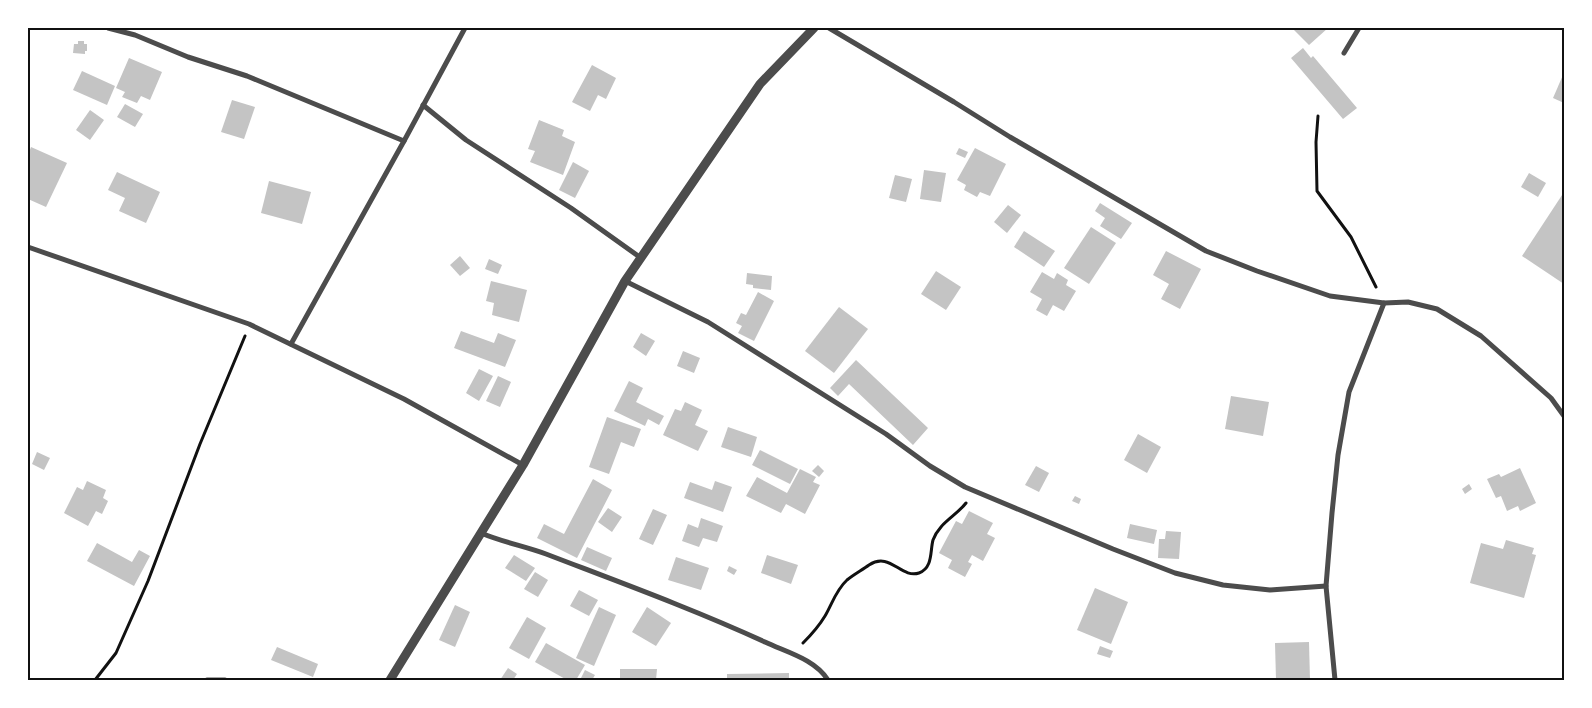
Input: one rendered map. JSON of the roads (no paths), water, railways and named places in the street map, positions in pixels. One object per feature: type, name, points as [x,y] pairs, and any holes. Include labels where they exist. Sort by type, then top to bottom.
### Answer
[{"type":"street","points":[[108,28],[135,35],[188,57],[247,76],[404,141]]},
{"type":"street","points":[[291,344],[465,28]]},
{"type":"street","points":[[390,680],[523,465],[625,281],[760,84],[814,28]]},
{"type":"street","points":[[829,28],[1010,137],[1206,250],[1257,271],[1330,296],[1384,303],[1408,302],[1436,309],[1482,336],[1551,398],[1564,416]]},
{"type":"street","points":[[1344,53],[1359,28]]},
{"type":"street","points":[[423,106],[466,140],[572,208],[641,258]]},
{"type":"street","points":[[28,247],[249,324],[404,399],[523,465]]},
{"type":"street","points":[[625,281],[708,322],[886,434],[930,466],[974,491],[1175,573],[1224,584],[1270,590],[1326,586]]},
{"type":"street","points":[[1335,680],[1326,586],[1337,464],[1349,392],[1384,303]]},
{"type":"street","points":[[481,533],[542,553],[707,616],[805,659],[824,673],[828,680]]},
{"type":"street","points":[[207,680],[226,680]]}]
